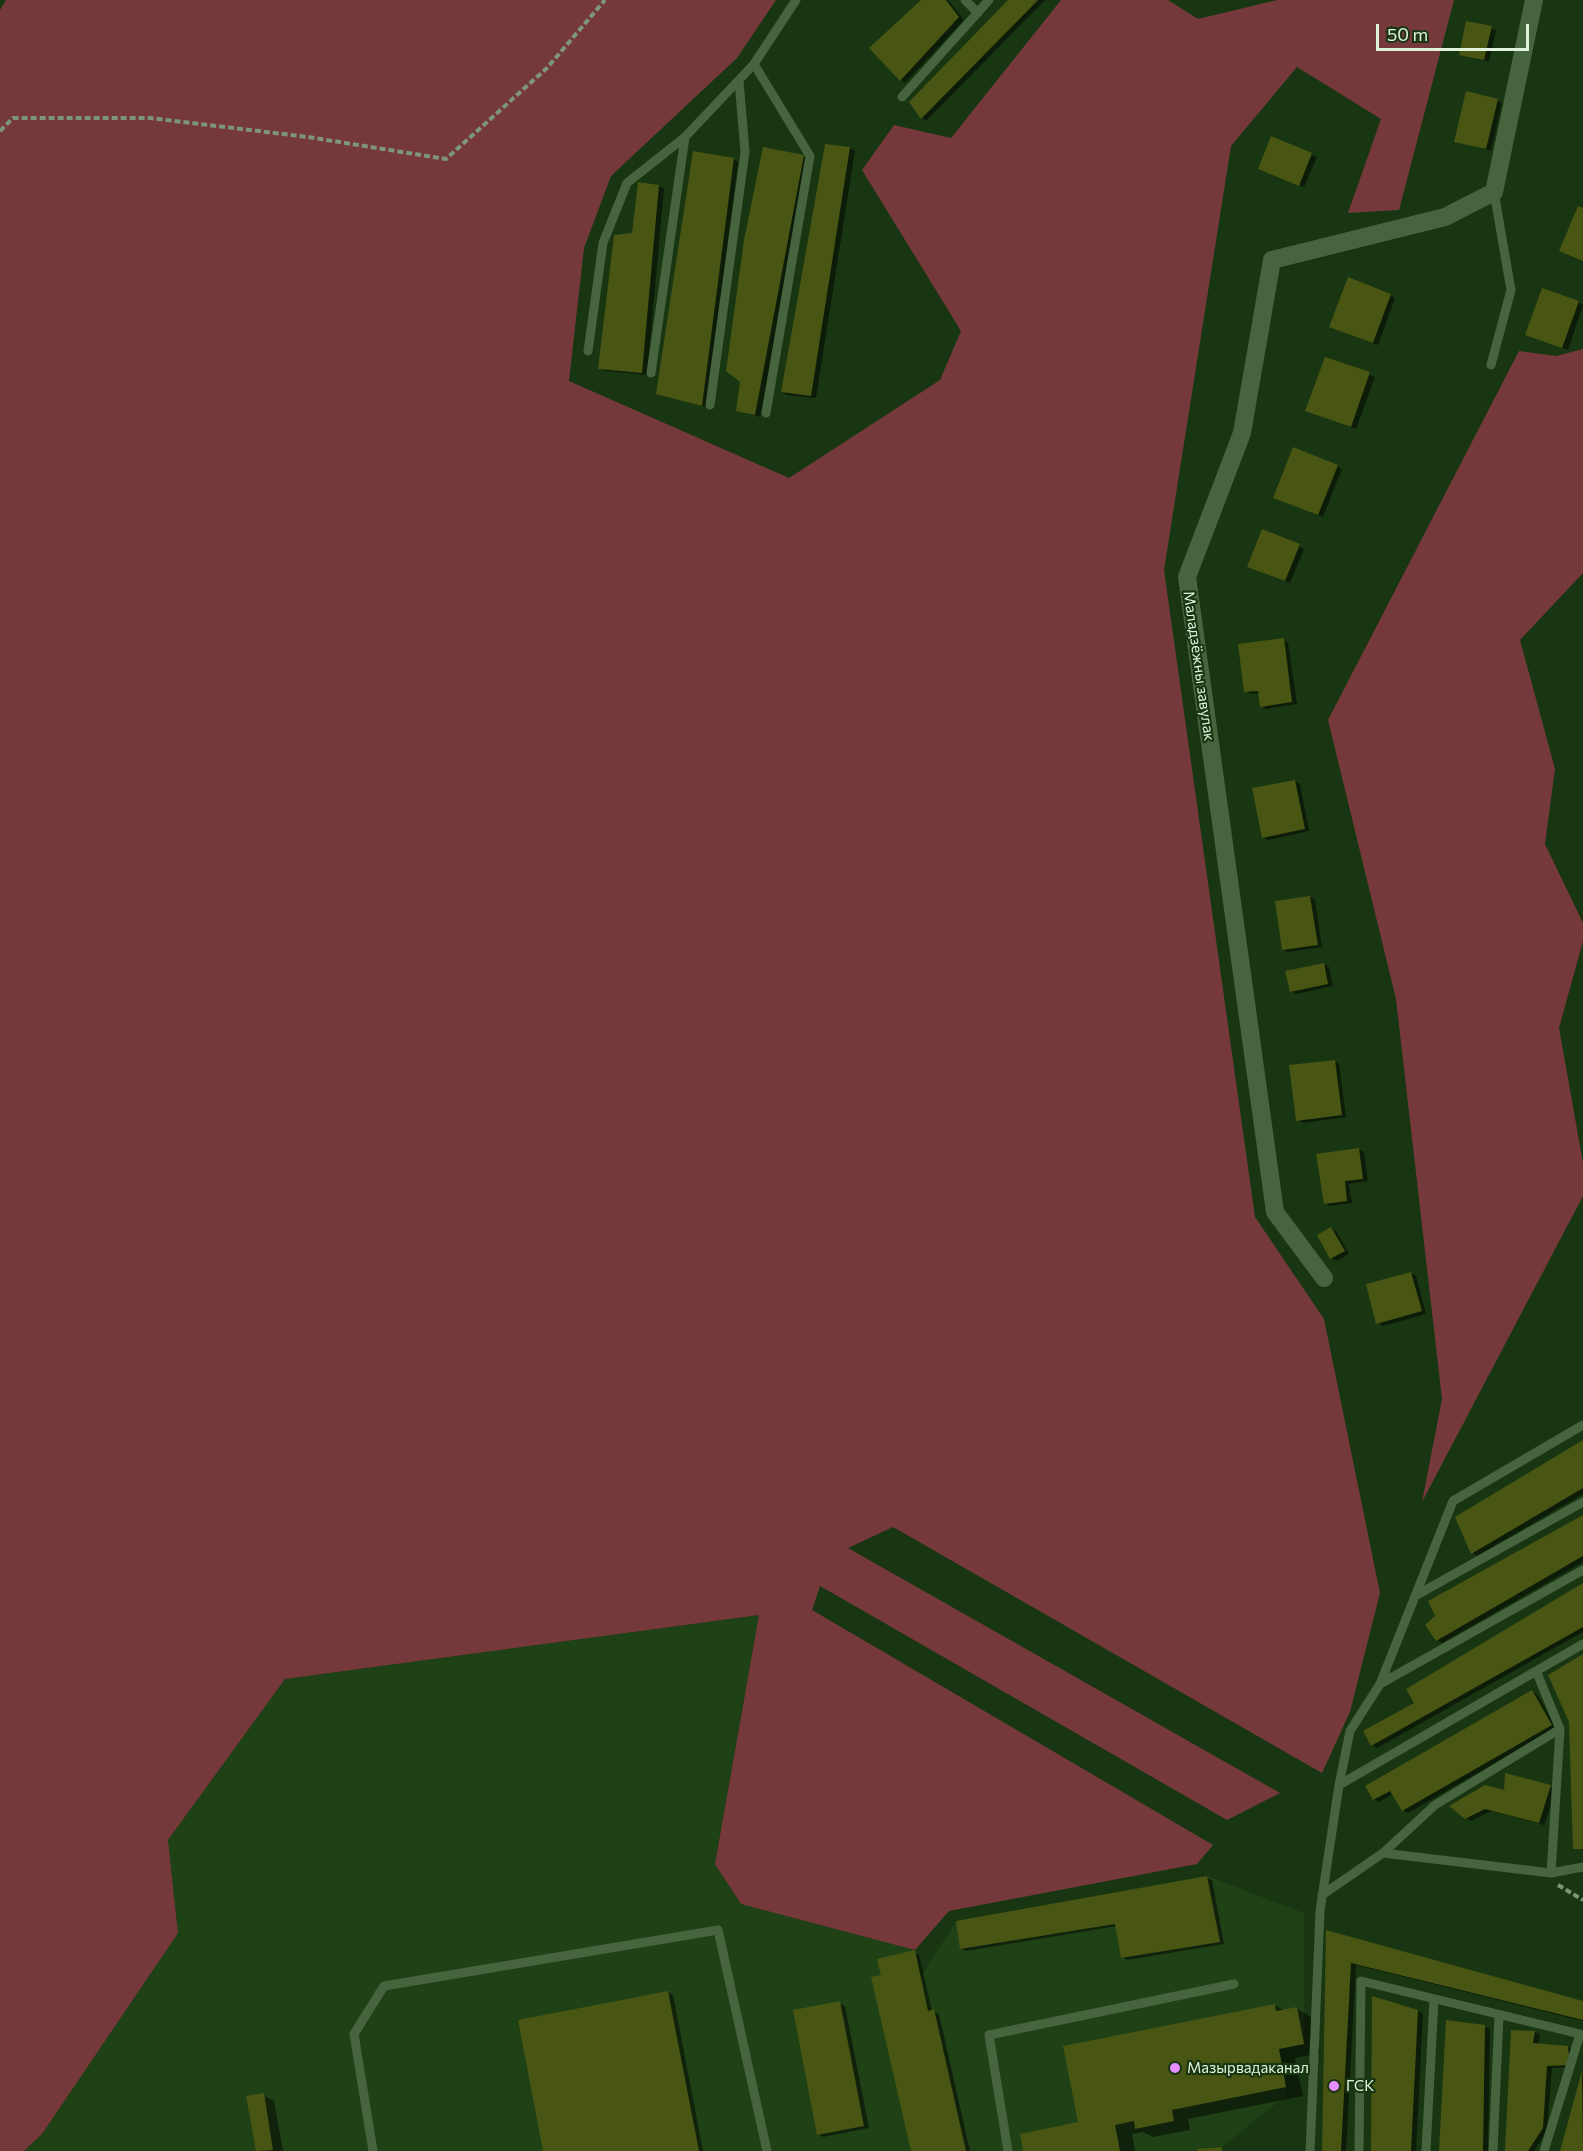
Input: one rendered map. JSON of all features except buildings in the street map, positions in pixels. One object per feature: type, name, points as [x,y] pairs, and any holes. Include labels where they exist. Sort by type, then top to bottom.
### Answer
[{"type":"street","points":[[1494,192],[1534,0]]},
{"type":"street","name":"Маладзёжны завулак","points":[[1324,1278],[1275,1212],[1187,577],[1242,433],[1272,260],[1444,217],[1494,192]]},
{"type":"lane","points":[[588,351],[603,243],[627,183],[685,137],[739,81],[754,64],[796,0]]},
{"type":"lane","points":[[965,0],[978,13]]},
{"type":"lane","points":[[902,97],[989,0]]},
{"type":"lane","points":[[754,64],[810,156],[766,413]]},
{"type":"lane","points":[[710,405],[746,152],[739,81]]},
{"type":"lane","points":[[651,373],[685,137]]},
{"type":"lane","points":[[1491,365],[1510,290],[1494,192]]},
{"type":"lane","points":[[1310,2151],[1322,1895],[1350,1731],[1380,1684],[1453,1501],[1583,1425]]},
{"type":"lane","points":[[1415,1596],[1583,1502]]},
{"type":"lane","points":[[1380,1684],[1583,1570]]},
{"type":"lane","points":[[1339,1785],[1537,1673],[1583,1644]]},
{"type":"lane","points":[[1537,1673],[1560,1729],[1551,1873]]},
{"type":"lane","points":[[1322,1895],[1383,1853],[1435,1805],[1560,1729]]},
{"type":"lane","points":[[1383,1853],[1551,1873],[1583,1867]]},
{"type":"lane","points":[[374,2151],[354,2034],[384,1986],[718,1930],[767,2151]]},
{"type":"lane","points":[[1359,2151],[1360,1981],[1580,2034],[1544,2151]]},
{"type":"lane","points":[[1008,2151],[989,2035],[1234,1984]]},
{"type":"lane","points":[[1426,2151],[1434,1999]]},
{"type":"lane","points":[[1493,2151],[1500,2015]]},
{"type":"path","points":[[0,131],[13,118],[150,118],[309,137],[446,159],[547,68],[605,0]]},
{"type":"shaded area","points":[[6,0],[776,0],[737,58],[611,176],[584,248],[569,381],[789,478],[940,380],[961,331],[862,170],[894,125],[951,138],[1061,0],[1168,0],[1198,19],[1277,0],[1454,0],[1399,210],[1348,213],[1381,119],[1297,67],[1231,146],[1164,570],[1255,1217],[1324,1319],[1380,1593],[1350,1712],[1322,1773],[893,1527],[848,1548],[1280,1793],[1227,1820],[820,1586],[812,1610],[1213,1845],[1197,1864],[949,1911],[915,1950],[741,1904],[715,1864],[759,1615],[285,1679],[168,1840],[178,1933],[42,2134],[24,2151],[0,2151],[0,10]]},
{"type":"shaded area","points":[[1583,349],[1583,573],[1520,640],[1555,769],[1545,844],[1583,923],[1583,941],[1559,1028],[1583,1163],[1583,1196],[1422,1502],[1442,1399],[1396,999],[1328,720],[1519,351],[1556,356]]},
{"type":"shaded area","points":[[759,1615],[715,1864],[741,1904],[915,1950],[921,1977],[956,1921],[1207,1876],[1304,1913],[1304,2044],[1279,2049],[1286,2087],[1285,2096],[1222,2147],[1201,2151],[24,2151],[42,2134],[178,1933],[168,1840],[285,1679]]},
{"type":"place","name":"Мазырвадаканал","points":[[1175,2068]]},
{"type":"place","name":"ГСК","points":[[1334,2086]]}]
